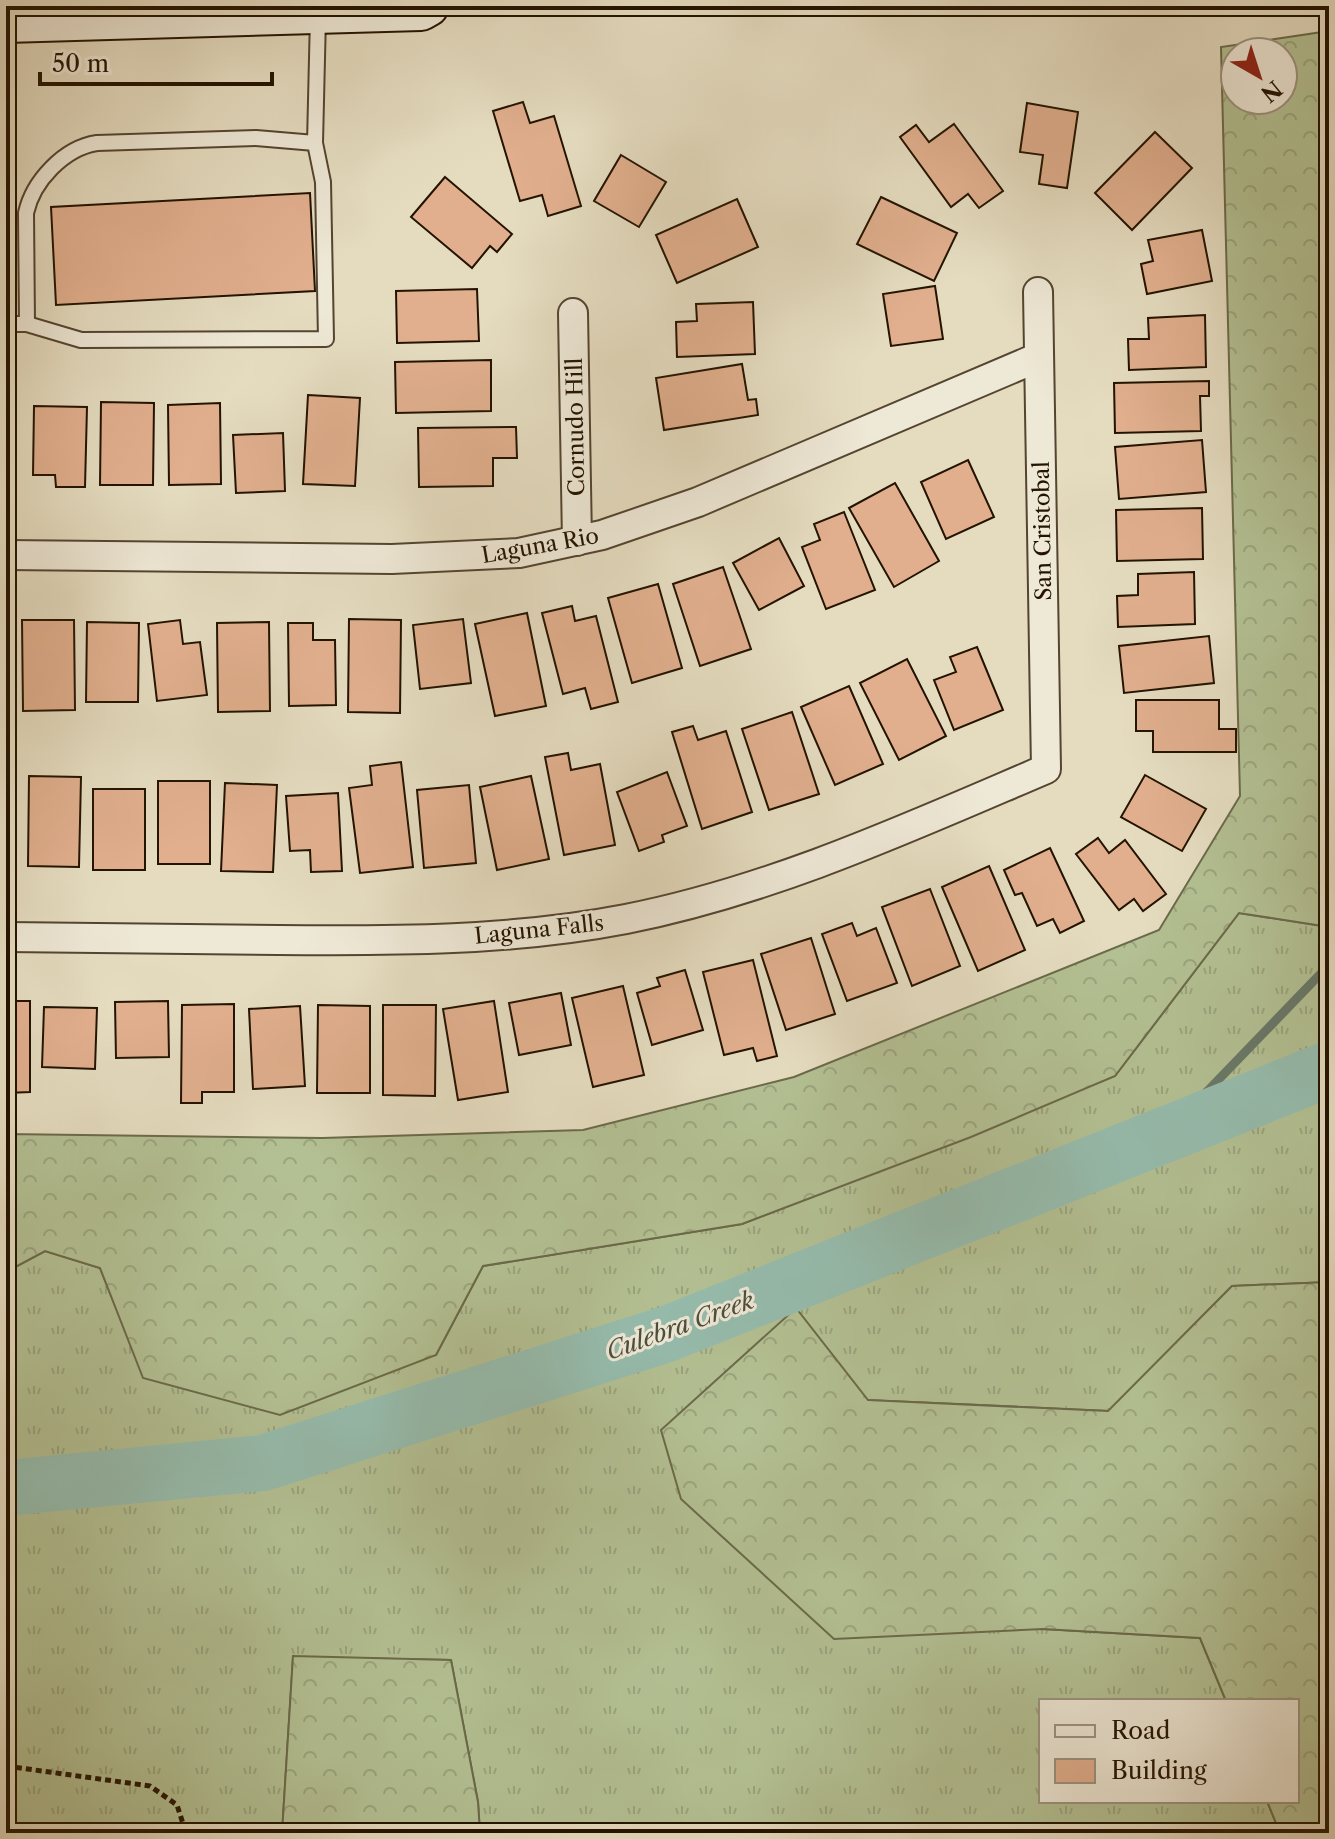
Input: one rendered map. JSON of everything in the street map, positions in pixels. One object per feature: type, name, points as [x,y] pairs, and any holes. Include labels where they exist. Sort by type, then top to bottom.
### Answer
[{"type":"main road","points":[[6,22],[421,10],[428,6]]},
{"type":"street","name":"San Cristobal","points":[[1038,292],[1046,769]]},
{"type":"street","name":"Cornudo Hill","points":[[573,313],[577,541]]},
{"type":"street","name":"Laguna Rio","points":[[6,555],[445,558],[519,553],[577,541],[752,481],[1039,357]]},
{"type":"street","name":"Laguna Falls","points":[[6,937],[400,941],[546,930],[625,919],[743,889],[869,845],[1046,769]]},
{"type":"lane","points":[[6,324],[27,324],[81,340],[326,339],[323,182],[315,143],[319,11]]},
{"type":"lane","points":[[27,324],[26,213],[30,196],[44,176],[76,149],[97,143],[256,138],[315,143]]},
{"type":"path","points":[[6,1766],[150,1786],[177,1805],[186,1833]]},
{"type":"green space","points":[[1329,31],[1329,927],[1239,913],[1115,1076],[971,1137],[742,1224],[483,1266],[436,1355],[280,1415],[143,1378],[100,1268],[45,1251],[6,1272],[6,1134],[322,1138],[583,1130],[794,1077],[1159,930],[1240,796],[1223,116],[1299,116],[1299,36],[1295,36]]},
{"type":"green space","points":[[1239,913],[1329,927],[1329,1282],[1232,1286],[1109,1411],[868,1400],[1043,1629],[1200,1638],[1225,1699],[1039,1699],[1039,1803],[1268,1803],[1280,1833],[480,1833],[478,1802],[451,1660],[293,1657],[282,1833],[6,1833],[6,1272],[45,1251],[100,1268],[144,1378],[436,1355],[483,1266],[742,1224],[1115,1076]]},
{"type":"green space","points":[[1329,1282],[1329,1833],[1280,1833],[1268,1803],[1299,1803],[1299,1699],[1225,1699],[1200,1638],[1043,1629],[834,1639],[681,1499],[661,1430],[796,1308],[868,1400],[1108,1411],[1232,1286]]},
{"type":"green space","points":[[293,1656],[451,1660],[478,1802],[480,1833],[282,1833]]},
{"type":"building","points":[[523,102],[530,123],[554,116],[581,206],[548,216],[542,195],[520,201],[493,111]]},
{"type":"building","points":[[1027,103],[1078,112],[1067,188],[1039,184],[1043,155],[1020,152]]},
{"type":"building","points":[[954,124],[1003,191],[979,208],[968,194],[951,207],[900,137],[916,125],[929,142]]},
{"type":"building","points":[[1155,132],[1192,168],[1132,230],[1095,193]]},
{"type":"building","points":[[621,155],[666,182],[639,227],[594,201]]},
{"type":"building","points":[[445,177],[512,234],[497,252],[490,246],[472,268],[411,217]]},
{"type":"building","points":[[310,193],[315,291],[56,305],[51,207]]},
{"type":"building","points":[[881,197],[957,233],[934,281],[857,244]]},
{"type":"building","points":[[737,199],[758,247],[677,283],[656,235]]},
{"type":"building","points":[[1202,230],[1212,281],[1147,294],[1141,264],[1153,261],[1148,240]]},
{"type":"building","points":[[935,286],[943,339],[891,346],[883,294]]},
{"type":"building","points":[[477,289],[479,341],[397,343],[396,291]]},
{"type":"building","points":[[753,302],[755,354],[677,357],[676,322],[697,321],[696,304]]},
{"type":"building","points":[[1205,315],[1206,367],[1129,370],[1128,339],[1149,339],[1148,318]]},
{"type":"building","points":[[491,360],[491,411],[396,413],[395,362]]},
{"type":"building","points":[[742,364],[748,400],[756,399],[758,415],[664,430],[656,378]]},
{"type":"building","points":[[1209,381],[1209,396],[1200,396],[1201,431],[1115,433],[1114,383]]},
{"type":"building","points":[[308,395],[360,398],[355,486],[303,484]]},
{"type":"building","points":[[101,402],[154,403],[153,485],[100,485]]},
{"type":"building","points":[[220,403],[221,484],[169,485],[168,405]]},
{"type":"building","points":[[34,406],[87,407],[85,487],[56,487],[55,475],[33,475]]},
{"type":"building","points":[[516,427],[517,458],[493,458],[493,486],[419,487],[418,428]]},
{"type":"building","points":[[283,433],[285,491],[236,493],[233,435]]},
{"type":"building","points":[[1202,440],[1206,492],[1119,499],[1115,447]]},
{"type":"building","points":[[968,460],[994,517],[946,539],[921,482]]},
{"type":"building","points":[[895,483],[939,561],[894,587],[849,508]]},
{"type":"building","points":[[1202,508],[1203,559],[1117,561],[1116,510]]},
{"type":"building","points":[[844,512],[875,590],[826,609],[802,547],[820,540],[814,524]]},
{"type":"building","points":[[779,538],[804,586],[759,610],[733,563]]},
{"type":"building","points":[[723,567],[751,649],[700,666],[673,584]]},
{"type":"building","points":[[1194,572],[1195,624],[1118,627],[1117,596],[1138,595],[1138,574]]},
{"type":"building","points":[[658,584],[682,668],[632,683],[608,598]]},
{"type":"building","points":[[572,606],[575,621],[596,616],[618,702],[591,709],[585,688],[563,694],[542,613]]},
{"type":"building","points":[[527,613],[546,706],[495,716],[475,624]]},
{"type":"building","points":[[349,619],[401,620],[400,713],[348,712]]},
{"type":"building","points":[[463,619],[471,683],[420,689],[413,625]]},
{"type":"building","points":[[22,620],[74,620],[75,710],[23,711]]},
{"type":"building","points":[[180,620],[183,644],[200,642],[207,695],[157,701],[148,624]]},
{"type":"building","points":[[87,622],[139,623],[138,702],[86,702]]},
{"type":"building","points":[[269,622],[270,711],[218,712],[217,623]]},
{"type":"building","points":[[288,623],[313,623],[313,640],[335,640],[336,705],[289,706]]},
{"type":"building","points":[[1209,636],[1214,683],[1124,693],[1119,646]]},
{"type":"building","points":[[977,647],[1003,710],[954,730],[934,680],[956,672],[950,657]]},
{"type":"building","points":[[907,659],[946,736],[899,760],[860,683]]},
{"type":"building","points":[[849,686],[883,764],[835,785],[801,707]]},
{"type":"building","points":[[1136,700],[1219,700],[1219,729],[1236,729],[1236,752],[1153,752],[1153,731],[1136,731]]},
{"type":"building","points":[[792,712],[819,794],[769,810],[742,729]]},
{"type":"building","points":[[693,726],[698,740],[726,731],[752,812],[702,829],[672,732]]},
{"type":"building","points":[[568,753],[571,770],[600,764],[615,845],[564,855],[545,757]]},
{"type":"building","points":[[401,762],[413,867],[360,873],[349,788],[372,785],[370,766]]},
{"type":"building","points":[[667,772],[687,826],[662,835],[664,842],[639,851],[617,792]]},
{"type":"building","points":[[1145,775],[1206,809],[1182,851],[1121,817]]},
{"type":"building","points":[[29,776],[81,777],[79,867],[28,866]]},
{"type":"building","points":[[531,776],[549,859],[497,870],[480,787]]},
{"type":"building","points":[[158,781],[210,781],[210,864],[158,864]]},
{"type":"building","points":[[225,783],[277,785],[273,872],[221,871]]},
{"type":"building","points":[[469,785],[476,863],[424,868],[417,790]]},
{"type":"building","points":[[93,789],[145,789],[145,870],[93,870]]},
{"type":"building","points":[[338,793],[342,871],[311,872],[310,850],[290,851],[286,796]]},
{"type":"building","points":[[1098,838],[1109,853],[1125,840],[1166,894],[1143,911],[1134,899],[1119,910],[1076,854]]},
{"type":"building","points":[[1050,848],[1084,921],[1060,933],[1053,919],[1037,926],[1022,893],[1015,895],[1004,870]]},
{"type":"building","points":[[989,866],[1025,950],[978,971],[942,887]]},
{"type":"building","points":[[930,889],[960,966],[912,986],[882,907]]},
{"type":"building","points":[[852,923],[857,936],[876,928],[897,983],[847,1001],[822,934]]},
{"type":"building","points":[[811,938],[835,1014],[786,1030],[761,954]]},
{"type":"building","points":[[753,960],[777,1056],[757,1061],[753,1048],[724,1055],[703,972]]},
{"type":"building","points":[[685,970],[703,1030],[652,1045],[637,993],[660,986],[657,978]]},
{"type":"building","points":[[623,986],[644,1075],[593,1087],[572,998]]},
{"type":"building","points":[[561,993],[571,1045],[519,1055],[509,1003]]},
{"type":"building","points":[[6,1001],[30,1001],[30,1092],[6,1093]]},
{"type":"building","points":[[168,1001],[169,1057],[116,1058],[115,1002]]},
{"type":"building","points":[[494,1001],[508,1092],[458,1100],[443,1009]]},
{"type":"building","points":[[234,1004],[234,1092],[202,1092],[202,1103],[181,1103],[182,1005]]},
{"type":"building","points":[[318,1005],[370,1006],[370,1093],[317,1093]]},
{"type":"building","points":[[383,1005],[436,1005],[435,1096],[383,1095]]},
{"type":"building","points":[[300,1006],[305,1086],[253,1089],[249,1009]]},
{"type":"building","points":[[44,1007],[97,1008],[95,1069],[42,1067]]},
{"type":"waterway","points":[[1168,1132],[1329,965]]},
{"type":"waterway","name":"Culebra Creek","points":[[6,1488],[263,1463],[667,1334],[1329,1069]]}]
